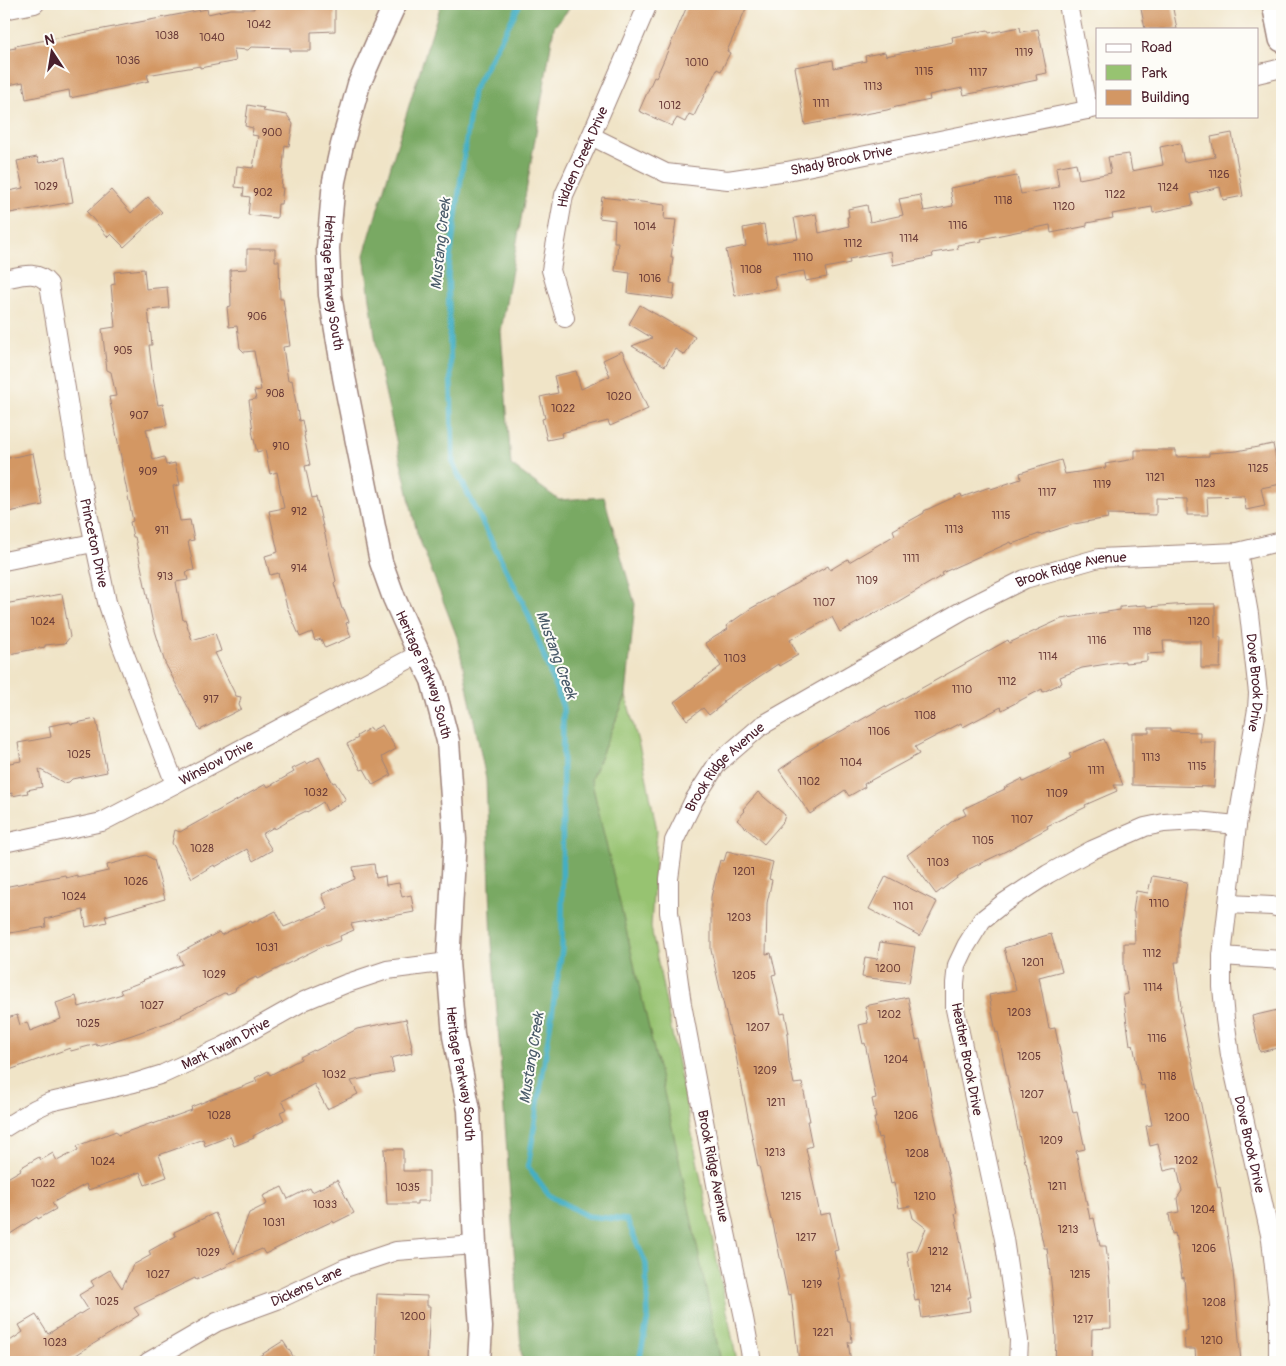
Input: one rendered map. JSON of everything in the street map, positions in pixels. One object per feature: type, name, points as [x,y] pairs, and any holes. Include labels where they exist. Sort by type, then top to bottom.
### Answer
[{"type":"main road","points":[[1275,4],[1282,40]]},
{"type":"street","points":[[4,10],[35,4]]},
{"type":"street","name":"Heritage Parkway South","points":[[396,4],[377,42],[360,84],[342,145],[334,181],[328,248],[329,286],[344,377],[381,562],[394,598],[432,680],[448,741],[455,840],[448,962],[454,1036],[469,1110],[481,1327],[480,1362]]},
{"type":"street","name":"Hidden Creek Drive","points":[[565,318],[551,270],[564,195],[592,136],[648,4]]},
{"type":"street","points":[[1068,4],[1093,109]]},
{"type":"street","points":[[1258,74],[1282,68]]},
{"type":"street","name":"Shady Brook Drive","points":[[592,136],[666,172],[728,180],[787,171],[1093,109]]},
{"type":"street","name":"Princeton Drive","points":[[4,279],[30,274],[39,275],[49,284],[80,475],[107,602],[121,644],[175,784]]},
{"type":"street","name":"Brook Ridge Avenue","points":[[752,1362],[682,1004],[669,912],[669,879],[674,841],[694,800],[717,764],[761,726],[965,609],[1026,579],[1099,558],[1238,552],[1282,541]]},
{"type":"street","points":[[4,561],[93,543]]},
{"type":"street","name":"Dove Brook Drive","points":[[1238,552],[1249,614],[1258,693],[1257,710],[1236,825],[1222,956],[1222,987],[1230,1055],[1276,1238],[1278,1362]]},
{"type":"street","name":"Winslow Drive","points":[[4,843],[102,822],[419,654]]},
{"type":"street","name":"Heather Brook Drive","points":[[1018,1362],[1019,1340],[1004,1239],[955,1009],[957,965],[982,920],[1041,878],[1092,850],[1145,827],[1164,823],[1196,821],[1236,825]]},
{"type":"street","points":[[1228,904],[1272,906],[1282,910]]},
{"type":"street","points":[[1222,956],[1282,960]]},
{"type":"street","name":"Mark Twain Drive","points":[[4,1128],[50,1102],[134,1083],[163,1074],[224,1046],[304,1002],[345,984],[387,970],[448,962]]},
{"type":"street","name":"Dickens Lane","points":[[148,1362],[217,1322],[277,1300],[345,1268],[396,1251],[475,1245]]},
{"type":"green space","points":[[441,4],[573,4],[554,27],[501,331],[511,465],[559,500],[604,497],[635,604],[626,696],[591,779],[675,1140],[721,1362],[522,1362],[492,943],[486,779],[457,637],[417,533],[379,365],[364,255]]},
{"type":"green space","points":[[626,696],[644,765],[657,830],[651,927],[737,1362],[721,1362],[591,779]]},
{"type":"building","points":[[262,4],[335,4],[335,31],[311,32],[311,51],[290,51],[290,48],[251,47],[248,50],[234,49],[236,61],[147,75],[149,81],[70,98],[69,90],[26,99],[23,82],[4,86],[4,50],[16,48],[15,46],[207,9],[208,14],[231,9],[254,9],[254,6],[262,6]]},
{"type":"building","points":[[688,4],[748,4],[727,51],[730,53],[721,71],[717,69],[694,116],[689,114],[685,122],[677,118],[672,126],[639,111],[654,77],[656,78]]},
{"type":"building","points":[[1140,4],[1172,4],[1177,28],[1145,28]]},
{"type":"building","points":[[1020,27],[1021,32],[1038,29],[1047,73],[1036,75],[1037,80],[964,95],[962,88],[929,95],[930,100],[805,125],[795,67],[833,60],[834,68],[866,61],[865,56],[885,52],[886,56],[953,42],[952,37],[988,30],[989,33]]},
{"type":"building","points":[[248,105],[264,108],[263,111],[287,115],[293,124],[289,146],[285,145],[281,188],[283,188],[281,204],[278,204],[277,218],[248,215],[250,197],[243,196],[244,188],[235,187],[237,166],[253,168],[258,136],[252,135],[253,128],[245,126]]},
{"type":"building","points":[[1232,133],[1243,196],[1223,200],[1220,187],[1191,194],[1193,205],[1153,213],[1152,207],[1112,214],[1113,218],[1087,223],[1087,226],[1051,233],[1050,225],[957,245],[958,249],[932,253],[933,257],[893,265],[891,251],[849,259],[850,263],[825,268],[827,277],[806,281],[804,271],[774,276],[776,288],[735,296],[726,250],[746,246],[743,228],[764,224],[767,244],[798,239],[794,218],[816,214],[819,233],[849,226],[848,209],[867,205],[870,222],[903,215],[899,199],[920,195],[924,211],[953,206],[950,188],[1017,176],[1021,194],[1059,187],[1056,167],[1076,163],[1079,179],[1111,173],[1108,157],[1129,154],[1132,171],[1163,165],[1160,147],[1180,143],[1184,162],[1215,157],[1211,137]]},
{"type":"building","points":[[37,157],[39,163],[65,157],[73,202],[4,214],[4,192],[23,188],[17,161]]},
{"type":"building","points":[[111,190],[131,213],[148,197],[162,212],[124,247],[111,234],[108,237],[87,212]]},
{"type":"building","points":[[602,197],[665,205],[664,219],[676,220],[670,283],[675,284],[673,299],[628,293],[630,273],[615,271],[618,242],[614,242],[615,220],[599,218]]},
{"type":"building","points":[[247,249],[275,249],[275,261],[279,261],[280,299],[283,299],[290,346],[283,347],[288,381],[292,380],[299,421],[302,420],[310,465],[305,466],[312,498],[316,497],[336,581],[334,583],[342,609],[344,609],[349,622],[346,623],[351,637],[325,648],[321,639],[315,641],[312,632],[300,637],[287,607],[278,573],[270,575],[265,556],[278,552],[269,511],[284,508],[277,472],[270,474],[265,450],[257,452],[252,431],[249,400],[256,399],[254,391],[261,390],[254,351],[244,352],[240,348],[237,326],[229,327],[227,307],[231,306],[230,270],[247,269]]},
{"type":"building","points":[[144,269],[146,289],[167,287],[169,308],[148,310],[152,345],[149,345],[153,378],[158,405],[163,404],[167,425],[146,429],[153,460],[164,457],[166,465],[175,463],[180,485],[173,486],[180,521],[190,520],[194,540],[188,541],[194,570],[186,572],[188,580],[176,582],[183,620],[185,619],[192,640],[215,633],[221,651],[215,653],[236,696],[241,697],[239,705],[241,709],[200,730],[165,663],[153,624],[135,537],[133,537],[130,522],[133,521],[109,397],[116,396],[111,372],[107,370],[102,329],[115,327],[111,285],[115,284],[114,272]]},
{"type":"building","points":[[640,305],[695,337],[685,355],[675,349],[665,366],[632,346],[652,338],[629,324]]},
{"type":"building","points":[[622,351],[648,409],[610,426],[608,421],[561,433],[562,437],[547,440],[542,419],[545,418],[540,397],[558,393],[554,376],[576,371],[581,389],[610,376],[603,360]]},
{"type":"building","points":[[1273,444],[1281,484],[1261,488],[1265,506],[1246,510],[1244,496],[1207,497],[1208,515],[1187,515],[1187,499],[1156,498],[1156,515],[1107,514],[1108,518],[1074,524],[1012,544],[1011,542],[942,573],[943,575],[882,611],[840,632],[832,617],[790,640],[798,655],[779,666],[778,664],[723,701],[724,703],[709,715],[703,708],[687,720],[674,702],[721,666],[705,643],[728,629],[726,626],[750,609],[828,566],[830,570],[848,559],[849,562],[895,535],[893,530],[924,513],[924,511],[961,494],[962,497],[1021,479],[1020,473],[1061,460],[1065,474],[1106,468],[1105,464],[1135,459],[1135,450],[1176,450],[1176,457],[1209,456],[1209,453],[1237,451]]},
{"type":"building","points":[[33,453],[43,505],[4,513],[4,459]]},
{"type":"building","points":[[62,594],[70,637],[65,643],[45,645],[45,647],[4,655],[4,604]]},
{"type":"building","points":[[1215,604],[1215,638],[1221,637],[1220,668],[1201,668],[1201,641],[1163,641],[1164,653],[1147,654],[1147,661],[1125,663],[1125,661],[1082,668],[1060,677],[1062,683],[1043,692],[1042,689],[1002,710],[1001,707],[963,727],[961,723],[915,747],[919,754],[864,784],[865,787],[849,796],[845,790],[810,814],[779,770],[808,750],[885,706],[886,708],[1008,640],[1009,643],[1061,619],[1120,610],[1120,607]]},
{"type":"building","points":[[96,719],[107,772],[72,779],[64,783],[39,769],[42,787],[27,790],[28,793],[12,796],[12,793],[4,795],[4,764],[21,761],[18,743],[51,737],[49,726]]},
{"type":"building","points":[[382,725],[396,749],[382,757],[391,775],[373,785],[364,769],[361,770],[347,744],[370,728],[371,731]]},
{"type":"building","points":[[1149,728],[1170,728],[1170,731],[1200,732],[1200,742],[1216,742],[1214,787],[1132,785],[1132,733],[1149,733]]},
{"type":"building","points":[[1104,739],[1123,785],[1114,785],[1117,791],[1085,805],[1086,807],[1047,826],[1048,828],[969,869],[936,894],[907,855],[954,820],[966,815],[963,809],[1022,779],[1023,782],[1071,758],[1069,754]]},
{"type":"building","points":[[319,757],[333,783],[335,782],[346,800],[327,811],[323,802],[307,812],[286,821],[275,829],[274,827],[262,834],[272,850],[253,861],[247,849],[192,878],[172,843],[175,830],[180,832],[266,784],[268,787],[294,772],[292,769],[306,762],[307,764]]},
{"type":"building","points":[[758,792],[785,815],[783,822],[764,844],[737,820],[745,811],[743,809]]},
{"type":"building","points":[[727,851],[773,862],[769,879],[772,880],[767,903],[766,954],[771,953],[776,974],[772,975],[781,1014],[785,1013],[789,1034],[787,1034],[789,1061],[794,1084],[802,1083],[810,1121],[807,1121],[812,1146],[806,1148],[820,1215],[830,1213],[838,1250],[834,1251],[847,1321],[850,1321],[852,1342],[848,1342],[851,1362],[799,1362],[791,1294],[788,1295],[772,1219],[758,1167],[732,1036],[711,950],[711,897],[720,860],[724,861]]},
{"type":"building","points":[[146,855],[154,860],[165,899],[105,916],[107,922],[86,927],[83,910],[45,919],[46,927],[4,934],[4,887],[65,875],[66,878],[77,875],[77,878],[108,871],[107,865]]},
{"type":"building","points":[[374,864],[376,878],[385,876],[386,885],[399,883],[402,897],[411,895],[414,912],[351,924],[354,930],[340,936],[341,940],[325,945],[257,979],[256,977],[236,987],[235,991],[228,994],[224,993],[166,1023],[97,1046],[96,1044],[71,1051],[70,1048],[4,1072],[4,1019],[17,1015],[20,1025],[27,1022],[30,1031],[61,1019],[56,1003],[76,996],[79,1007],[122,994],[120,990],[183,964],[178,954],[219,932],[221,935],[276,911],[284,927],[328,909],[322,894],[355,879],[353,867]]},
{"type":"building","points":[[886,876],[937,902],[920,936],[869,909]]},
{"type":"building","points":[[1152,876],[1187,882],[1179,931],[1179,962],[1175,962],[1180,1008],[1218,1188],[1220,1187],[1233,1271],[1241,1362],[1196,1362],[1195,1349],[1185,1349],[1184,1331],[1188,1330],[1184,1277],[1182,1278],[1175,1233],[1172,1234],[1169,1214],[1179,1212],[1177,1198],[1182,1191],[1177,1168],[1164,1171],[1158,1144],[1150,1146],[1146,1126],[1152,1125],[1144,1085],[1141,1086],[1133,1044],[1130,1045],[1123,995],[1128,994],[1124,967],[1124,943],[1135,943],[1133,912],[1136,891],[1148,893]]},
{"type":"building","points":[[1051,934],[1062,971],[1039,977],[1049,1029],[1055,1028],[1073,1113],[1077,1112],[1085,1149],[1076,1151],[1090,1219],[1094,1218],[1100,1246],[1106,1246],[1110,1282],[1111,1328],[1092,1329],[1091,1362],[1055,1362],[1056,1340],[1047,1248],[1044,1248],[989,995],[1016,990],[1004,948]]},
{"type":"building","points":[[880,942],[915,947],[909,983],[862,977],[865,957],[877,959]]},
{"type":"building","points":[[908,997],[916,1040],[920,1039],[957,1213],[955,1213],[971,1297],[968,1297],[970,1311],[922,1318],[919,1300],[915,1301],[907,1252],[917,1250],[926,1228],[913,1218],[910,1206],[899,1208],[894,1183],[891,1184],[881,1137],[878,1138],[872,1099],[876,1098],[865,1043],[863,1044],[859,1025],[868,1023],[865,1006]]},
{"type":"building","points":[[1282,1009],[1282,1047],[1260,1052],[1252,1016]]},
{"type":"building","points":[[406,1019],[412,1053],[391,1058],[394,1072],[351,1081],[358,1094],[327,1109],[314,1084],[282,1101],[287,1109],[280,1112],[284,1120],[253,1136],[254,1138],[234,1146],[230,1136],[205,1146],[203,1139],[159,1155],[167,1177],[145,1185],[140,1172],[88,1190],[86,1184],[52,1203],[56,1209],[38,1219],[37,1217],[10,1234],[4,1225],[4,1180],[39,1157],[41,1160],[53,1153],[57,1161],[78,1150],[77,1146],[116,1131],[118,1135],[192,1110],[191,1107],[257,1081],[255,1078],[268,1071],[270,1075],[301,1059],[300,1057],[357,1029]]},
{"type":"building","points":[[384,1149],[403,1149],[403,1171],[429,1171],[429,1201],[417,1201],[417,1204],[387,1204]]},
{"type":"building","points":[[337,1180],[354,1213],[334,1223],[333,1221],[265,1254],[262,1249],[227,1264],[228,1266],[196,1280],[195,1278],[134,1308],[139,1315],[65,1362],[4,1362],[4,1345],[23,1332],[19,1325],[36,1315],[48,1334],[88,1309],[79,1295],[94,1286],[91,1281],[110,1270],[122,1288],[133,1265],[151,1255],[149,1251],[176,1236],[174,1232],[215,1213],[234,1254],[249,1213],[267,1204],[263,1196],[282,1187],[288,1199],[310,1188],[312,1192]]},
{"type":"building","points":[[377,1294],[427,1296],[427,1306],[430,1306],[427,1362],[376,1362]]},
{"type":"building","points":[[283,1341],[297,1362],[250,1362]]},
{"type":"waterway","name":"Mustang Creek","points":[[520,4],[473,91],[448,273],[453,464],[527,611],[563,707],[562,949],[528,1167],[549,1195],[587,1216],[627,1220],[646,1264],[648,1317],[639,1362]]}]
